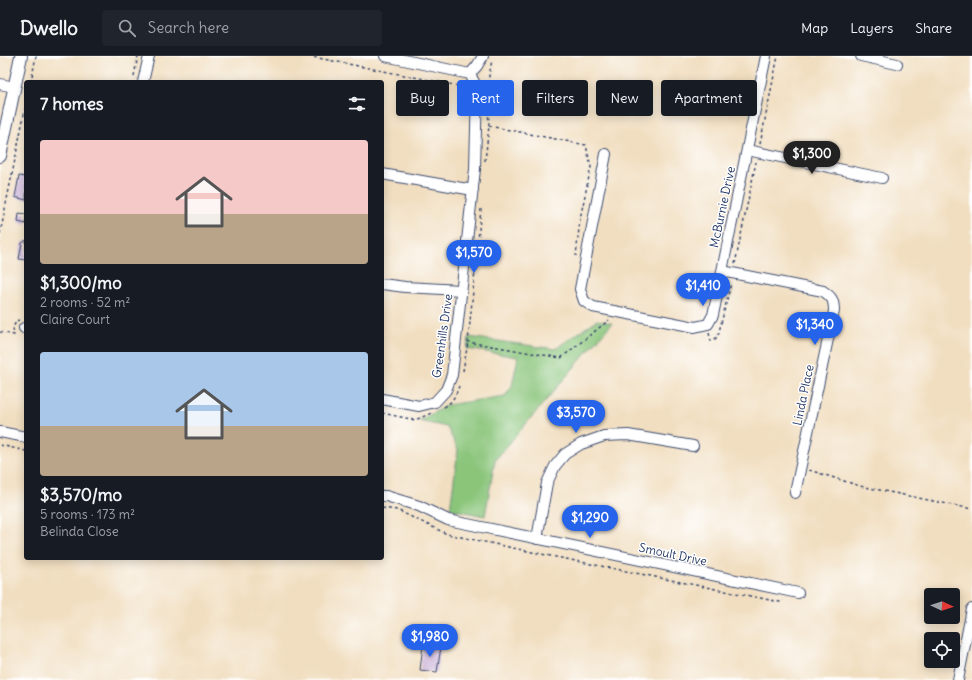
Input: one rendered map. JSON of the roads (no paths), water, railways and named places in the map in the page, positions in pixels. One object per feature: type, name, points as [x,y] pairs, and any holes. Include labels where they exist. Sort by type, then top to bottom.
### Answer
[{"type":"street","points":[[0,156],[20,56]]},
{"type":"street","points":[[143,80],[149,56]]},
{"type":"street","points":[[384,56],[470,74],[483,56]]},
{"type":"street","name":"McBurnie Drive","points":[[606,154],[580,289],[584,301],[593,307],[695,327],[708,324],[713,315],[766,56]]},
{"type":"street","points":[[861,56],[897,64]]},
{"type":"street","name":"Greenhills Drive","points":[[384,399],[419,406],[436,402],[446,390],[452,375],[475,169],[477,88],[470,74]]},
{"type":"street","points":[[0,84],[14,87]]},
{"type":"street","points":[[747,150],[882,178]]},
{"type":"street","points":[[384,174],[473,190]]},
{"type":"street","name":"Linda Place","points":[[722,271],[824,291],[830,295],[834,302],[834,311],[795,493]]},
{"type":"street","points":[[384,284],[461,290]]},
{"type":"street","points":[[0,432],[24,437]]},
{"type":"street","points":[[538,539],[547,483],[555,466],[565,454],[581,444],[604,436],[628,435],[693,446]]},
{"type":"street","name":"Smoult Drive","points":[[384,496],[419,506],[448,520],[798,593]]},
{"type":"street","points":[[958,680],[972,609]]}]
